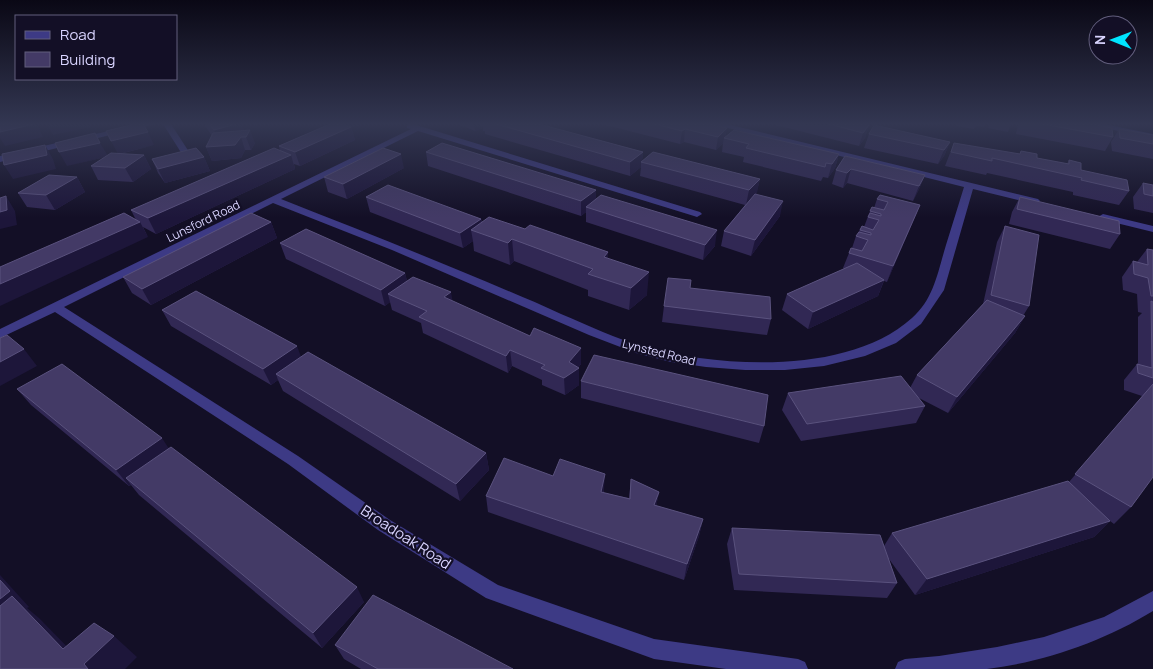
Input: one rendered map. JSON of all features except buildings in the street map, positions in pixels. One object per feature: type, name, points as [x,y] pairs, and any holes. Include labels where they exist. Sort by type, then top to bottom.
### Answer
[{"type":"street","points":[[0,159],[16,155]]},
{"type":"street","points":[[168,160],[186,155]]},
{"type":"street","name":"Lunsford Road","points":[[0,334],[364,155]]},
{"type":"street","points":[[502,155],[696,214]]},
{"type":"street","points":[[843,155],[1044,204]]},
{"type":"street","name":"Lynsted Road","points":[[274,200],[362,233],[599,335],[642,350],[693,361],[738,366],[786,365],[842,358],[892,340],[916,321],[936,296],[969,186]]},
{"type":"street","points":[[1092,215],[1153,229]]},
{"type":"street","name":"Broadoak Road","points":[[56,306],[293,460],[384,525],[492,592],[654,649],[798,669]]},
{"type":"street","points":[[905,669],[925,669],[1018,654],[1088,635],[1135,612],[1153,600]]}]
